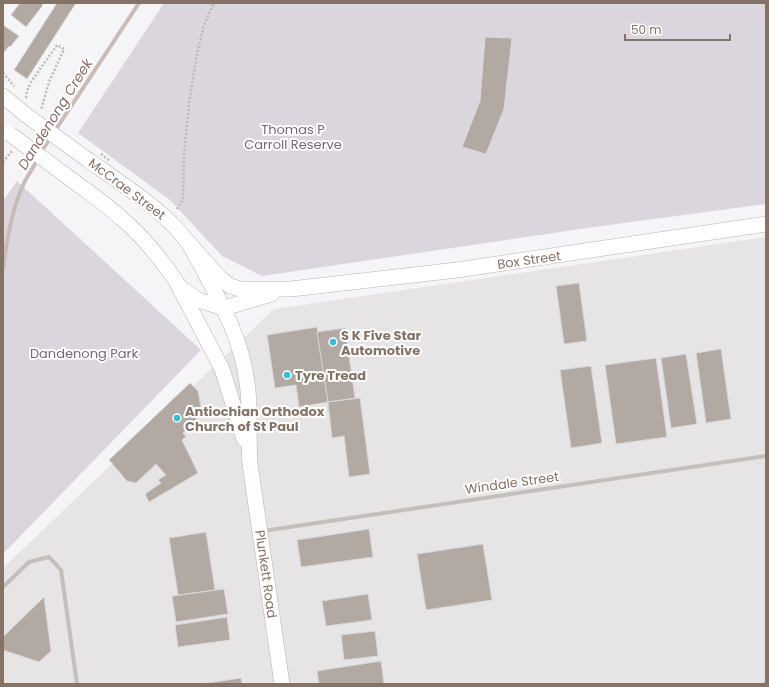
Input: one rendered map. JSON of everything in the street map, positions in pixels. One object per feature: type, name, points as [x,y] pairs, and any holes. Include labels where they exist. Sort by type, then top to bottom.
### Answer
[{"type":"main road","name":"McCrae Street","points":[[3,96],[32,114],[88,160],[165,216],[188,242],[224,308]]},
{"type":"main road","name":"McCrae Street","points":[[9,137],[72,180],[122,218],[156,252],[176,281]]},
{"type":"main road","name":"Box Street","points":[[188,242],[220,278],[230,286],[240,289],[291,289],[457,270],[766,224]]},
{"type":"main road","points":[[176,281],[188,294],[198,300],[224,308]]},
{"type":"main road","name":"Plunkett Road","points":[[176,281],[222,369],[237,415],[250,464]]},
{"type":"main road","name":"Box Street","points":[[224,308],[291,289]]},
{"type":"main road","name":"Plunkett Road","points":[[224,308],[237,340],[247,381],[249,403],[248,437],[250,464],[282,684]]},
{"type":"street","name":"Windale Street","points":[[260,531],[766,456]]},
{"type":"street","points":[[3,587],[29,562],[49,557],[61,570],[77,684]]},
{"type":"path","points":[[174,212],[183,200],[184,155],[189,104],[196,59],[204,25],[214,3]]},
{"type":"path","points":[[28,100],[26,94],[31,82],[57,45],[64,49],[49,82],[43,108],[32,114]]},
{"type":"path","points":[[3,162],[9,137]]},
{"type":"shaded area","points":[[766,237],[766,684],[3,684],[3,568],[274,309]]},
{"type":"green space","name":"Thomas P Carroll Reserve","points":[[164,3],[766,3],[766,204],[594,227],[262,276],[222,256],[170,200],[78,133]]},
{"type":"green space","name":"Dandenong Park","points":[[17,181],[201,350],[3,554],[3,201]]},
{"type":"building","points":[[20,3],[41,3],[43,5],[26,27],[11,15]]},
{"type":"building","points":[[57,3],[76,3],[27,79],[14,70]]},
{"type":"building","points":[[3,25],[19,36],[4,52],[3,51]]},
{"type":"building","points":[[485,37],[512,38],[504,109],[486,154],[462,147],[480,101]]},
{"type":"building","points":[[579,283],[587,341],[564,344],[556,286]]},
{"type":"building","points":[[317,327],[328,402],[299,407],[296,385],[275,388],[267,335]]},
{"type":"building","points":[[345,328],[355,398],[328,402],[317,332]]},
{"type":"building","points":[[721,349],[731,419],[706,423],[696,353]]},
{"type":"building","points":[[686,354],[697,424],[671,428],[661,358]]},
{"type":"building","points":[[656,358],[667,437],[616,444],[605,365]]},
{"type":"building","points":[[591,366],[602,443],[571,448],[560,370]]},
{"type":"building","points":[[190,383],[198,391],[202,413],[183,433],[186,437],[182,440],[198,473],[149,502],[145,494],[161,483],[158,480],[166,475],[156,464],[136,483],[127,481],[109,460]]},
{"type":"building","points":[[360,398],[370,474],[349,477],[344,436],[332,438],[328,402]]},
{"type":"building","points":[[369,529],[373,557],[301,567],[297,540]]},
{"type":"building","points":[[206,532],[215,590],[178,595],[169,538]]},
{"type":"building","points":[[483,544],[492,600],[426,610],[417,554]]},
{"type":"building","points":[[224,589],[228,614],[176,622],[172,596]]},
{"type":"building","points":[[368,594],[372,620],[326,626],[322,601]]},
{"type":"building","points":[[44,597],[51,651],[39,662],[3,650],[3,637]]},
{"type":"building","points":[[227,617],[230,640],[178,647],[175,625]]},
{"type":"building","points":[[375,631],[378,656],[344,660],[341,635]]},
{"type":"building","points":[[381,661],[384,684],[319,684],[317,671]]},
{"type":"building","points":[[241,678],[242,684],[201,684]]},
{"type":"waterway","name":"Dandenong Creek","points":[[41,152],[139,3]]},
{"type":"waterway","name":"Dandenong Creek","points":[[3,268],[8,235],[16,203],[24,183],[38,158]]},
{"type":"place","name":"S K Five Star Automotive","points":[[333,342]]},
{"type":"place","name":"Tyre Tread","points":[[287,375]]},
{"type":"place","name":"Antiochian Orthodox Church of St Paul","points":[[177,418]]}]
